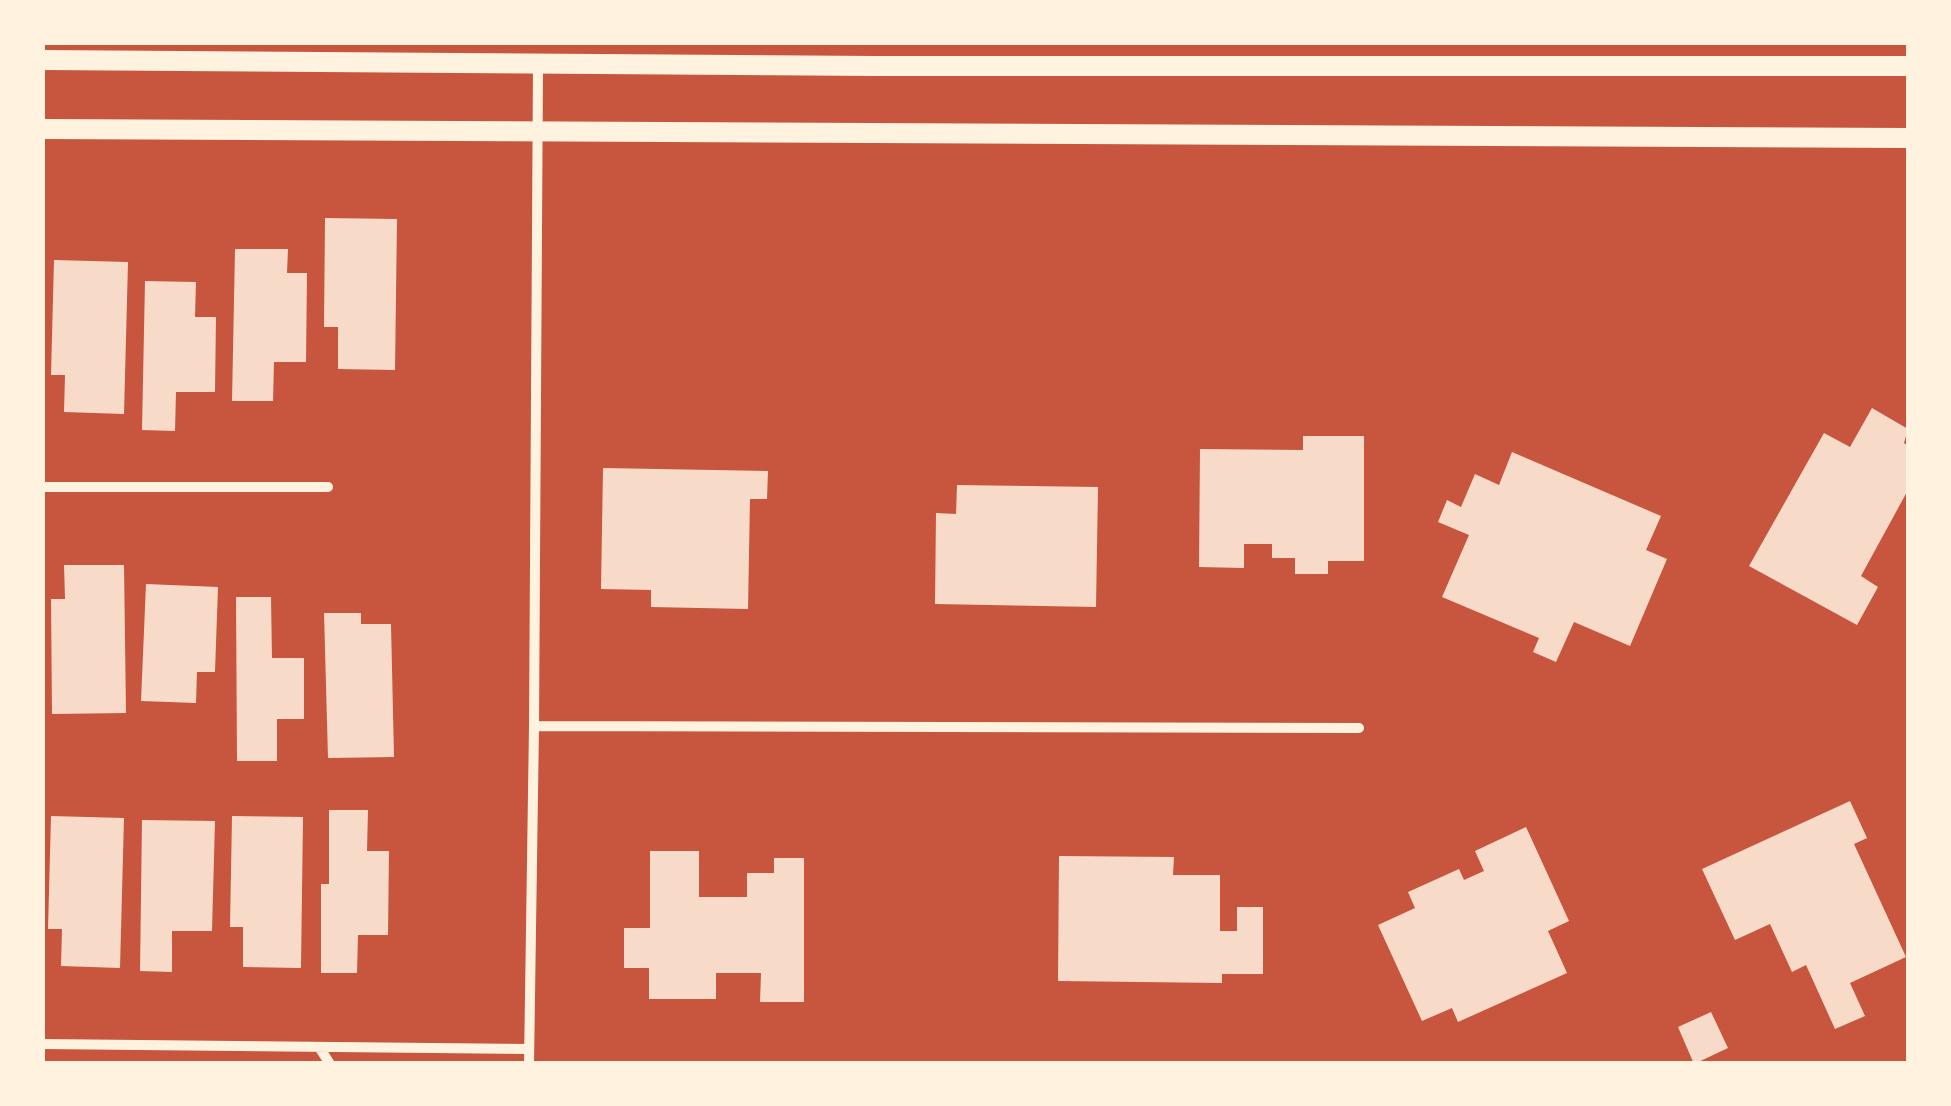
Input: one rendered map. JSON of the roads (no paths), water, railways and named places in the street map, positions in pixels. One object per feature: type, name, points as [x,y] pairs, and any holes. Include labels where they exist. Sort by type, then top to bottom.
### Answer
[{"type":"main road","points":[[42,60],[538,65],[1908,66]]},
{"type":"main road","points":[[42,129],[1908,138]]},
{"type":"street","points":[[529,1064],[538,65]]},
{"type":"street","points":[[42,488],[328,488]]},
{"type":"street","points":[[534,726],[1359,728]]},
{"type":"street","points":[[42,1044],[529,1049]]},
{"type":"street","points":[[319,1047],[330,1064]]}]
